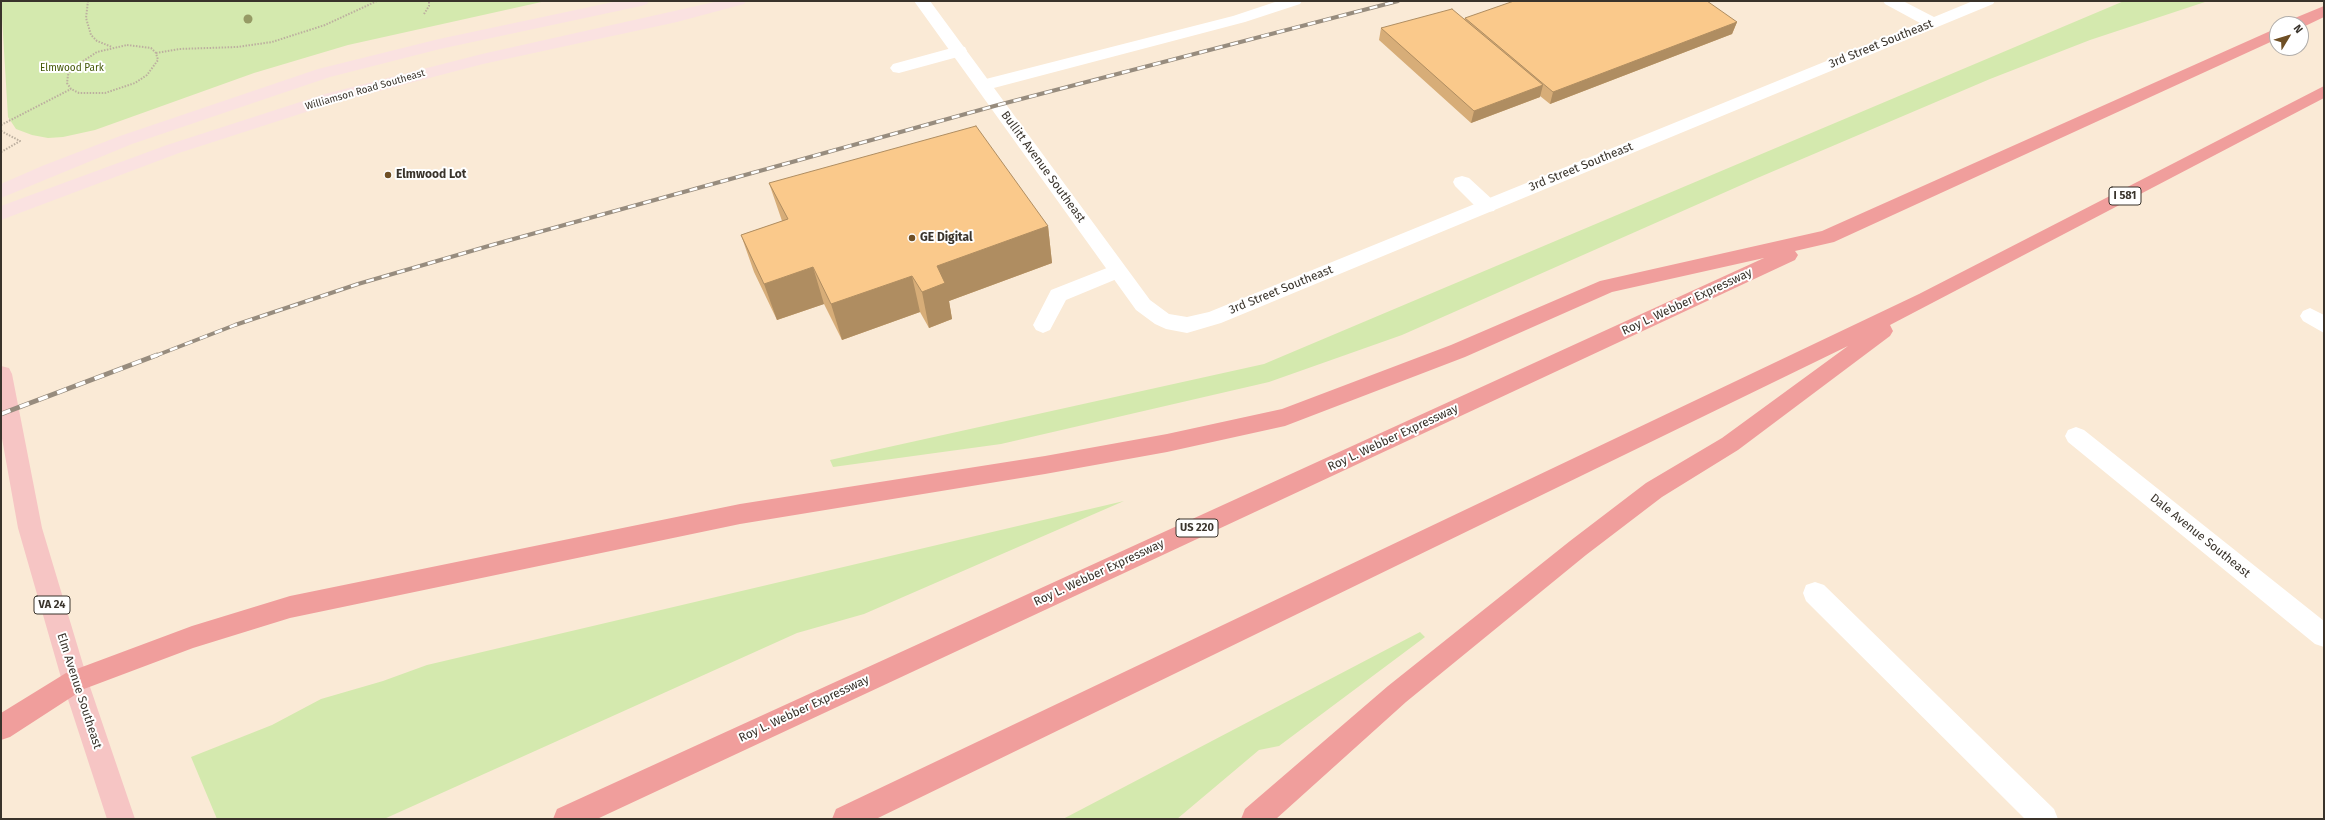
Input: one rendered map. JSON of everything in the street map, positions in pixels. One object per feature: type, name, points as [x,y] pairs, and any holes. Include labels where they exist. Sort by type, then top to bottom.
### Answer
[{"type":"highway","points":[[1,728],[74,681],[192,637],[290,607],[740,514],[1167,443],[1285,417],[1458,351],[1607,286],[1827,237],[2269,37]]},
{"type":"highway","name":"I 581","points":[[1926,300],[2324,92]]},
{"type":"highway","name":"Roy L. Webber Expressway","points":[[567,819],[1827,237]]},
{"type":"highway","points":[[846,819],[1926,300]]},
{"type":"highway","points":[[1255,819],[1397,694],[1578,548],[1654,490],[1730,444],[1926,300]]},
{"type":"main road","points":[[1,192],[43,173],[133,138],[324,73],[438,44],[641,1]]},
{"type":"main road","name":"Williamson Road Southeast","points":[[1,213],[180,147],[330,98],[482,59],[677,17],[738,1]]},
{"type":"main road","name":"Elm Avenue Southeast","points":[[1,374],[30,528],[74,681],[121,819]]},
{"type":"street","name":"Bullitt Avenue Southeast","points":[[922,1],[960,51],[1143,305],[1151,313],[1173,324]]},
{"type":"street","points":[[984,85],[1239,19],[1294,1]]},
{"type":"street","points":[[1891,1],[1932,23]]},
{"type":"street","name":"3rd Street Southeast","points":[[1173,324],[1187,325],[1214,318],[1987,1]]},
{"type":"street","points":[[899,68],[960,51]]},
{"type":"street","points":[[1462,182],[1487,206]]},
{"type":"street","points":[[1043,325],[1058,295],[1118,271]]},
{"type":"street","name":"Dale Avenue Southeast","points":[[2076,436],[2324,636]]},
{"type":"street","points":[[1815,594],[2044,819]]},
{"type":"path","points":[[88,1],[86,18],[91,35],[97,41],[112,48]]},
{"type":"path","points":[[156,53],[179,49],[238,47],[272,42],[325,25],[377,1]]},
{"type":"path","points":[[426,12],[429,1]]},
{"type":"path","points":[[140,45],[151,48],[156,53],[158,60],[154,68],[147,75],[128,86],[105,93],[91,94],[79,93],[71,89],[67,83],[68,75],[74,67],[97,52],[112,48],[140,45]]},
{"type":"path","points":[[1,125],[71,89]]},
{"type":"path","points":[[1,131],[20,141],[1,152]]},
{"type":"green space","name":"Elmwood Park","points":[[1,1],[546,1],[348,45],[254,73],[95,130],[63,137],[48,138],[32,135],[16,129],[8,117]]},
{"type":"green space","points":[[2124,1],[2208,1],[2090,40],[1990,79],[1755,179],[1402,335],[1269,382],[1001,444],[833,467],[830,460],[1264,364]]},
{"type":"green space","points":[[1124,501],[864,614],[797,633],[384,819],[217,819],[191,757],[272,725],[321,699],[383,681],[427,665]]},
{"type":"green space","points":[[1420,632],[1425,637],[1279,746],[1259,750],[1177,819],[1063,819]]},
{"type":"building","points":[[1514,1],[1707,1],[1737,22],[1553,92],[1465,18]]},
{"type":"building","points":[[1452,9],[1543,85],[1474,111],[1381,28]]},
{"type":"building","name":"GE Digital","points":[[976,126],[1048,226],[937,266],[945,283],[922,292],[912,276],[831,304],[813,267],[764,284],[741,235],[788,219],[769,183]]},
{"type":"railway","points":[[155,356],[235,325],[358,284],[492,245],[998,105],[1398,1]]},
{"type":"railway","points":[[1,414],[157,355]]},
{"type":"place","name":"Elmwood Lot","points":[[388,175]]},
{"type":"place","name":"GE Digital","points":[[912,238]]}]
